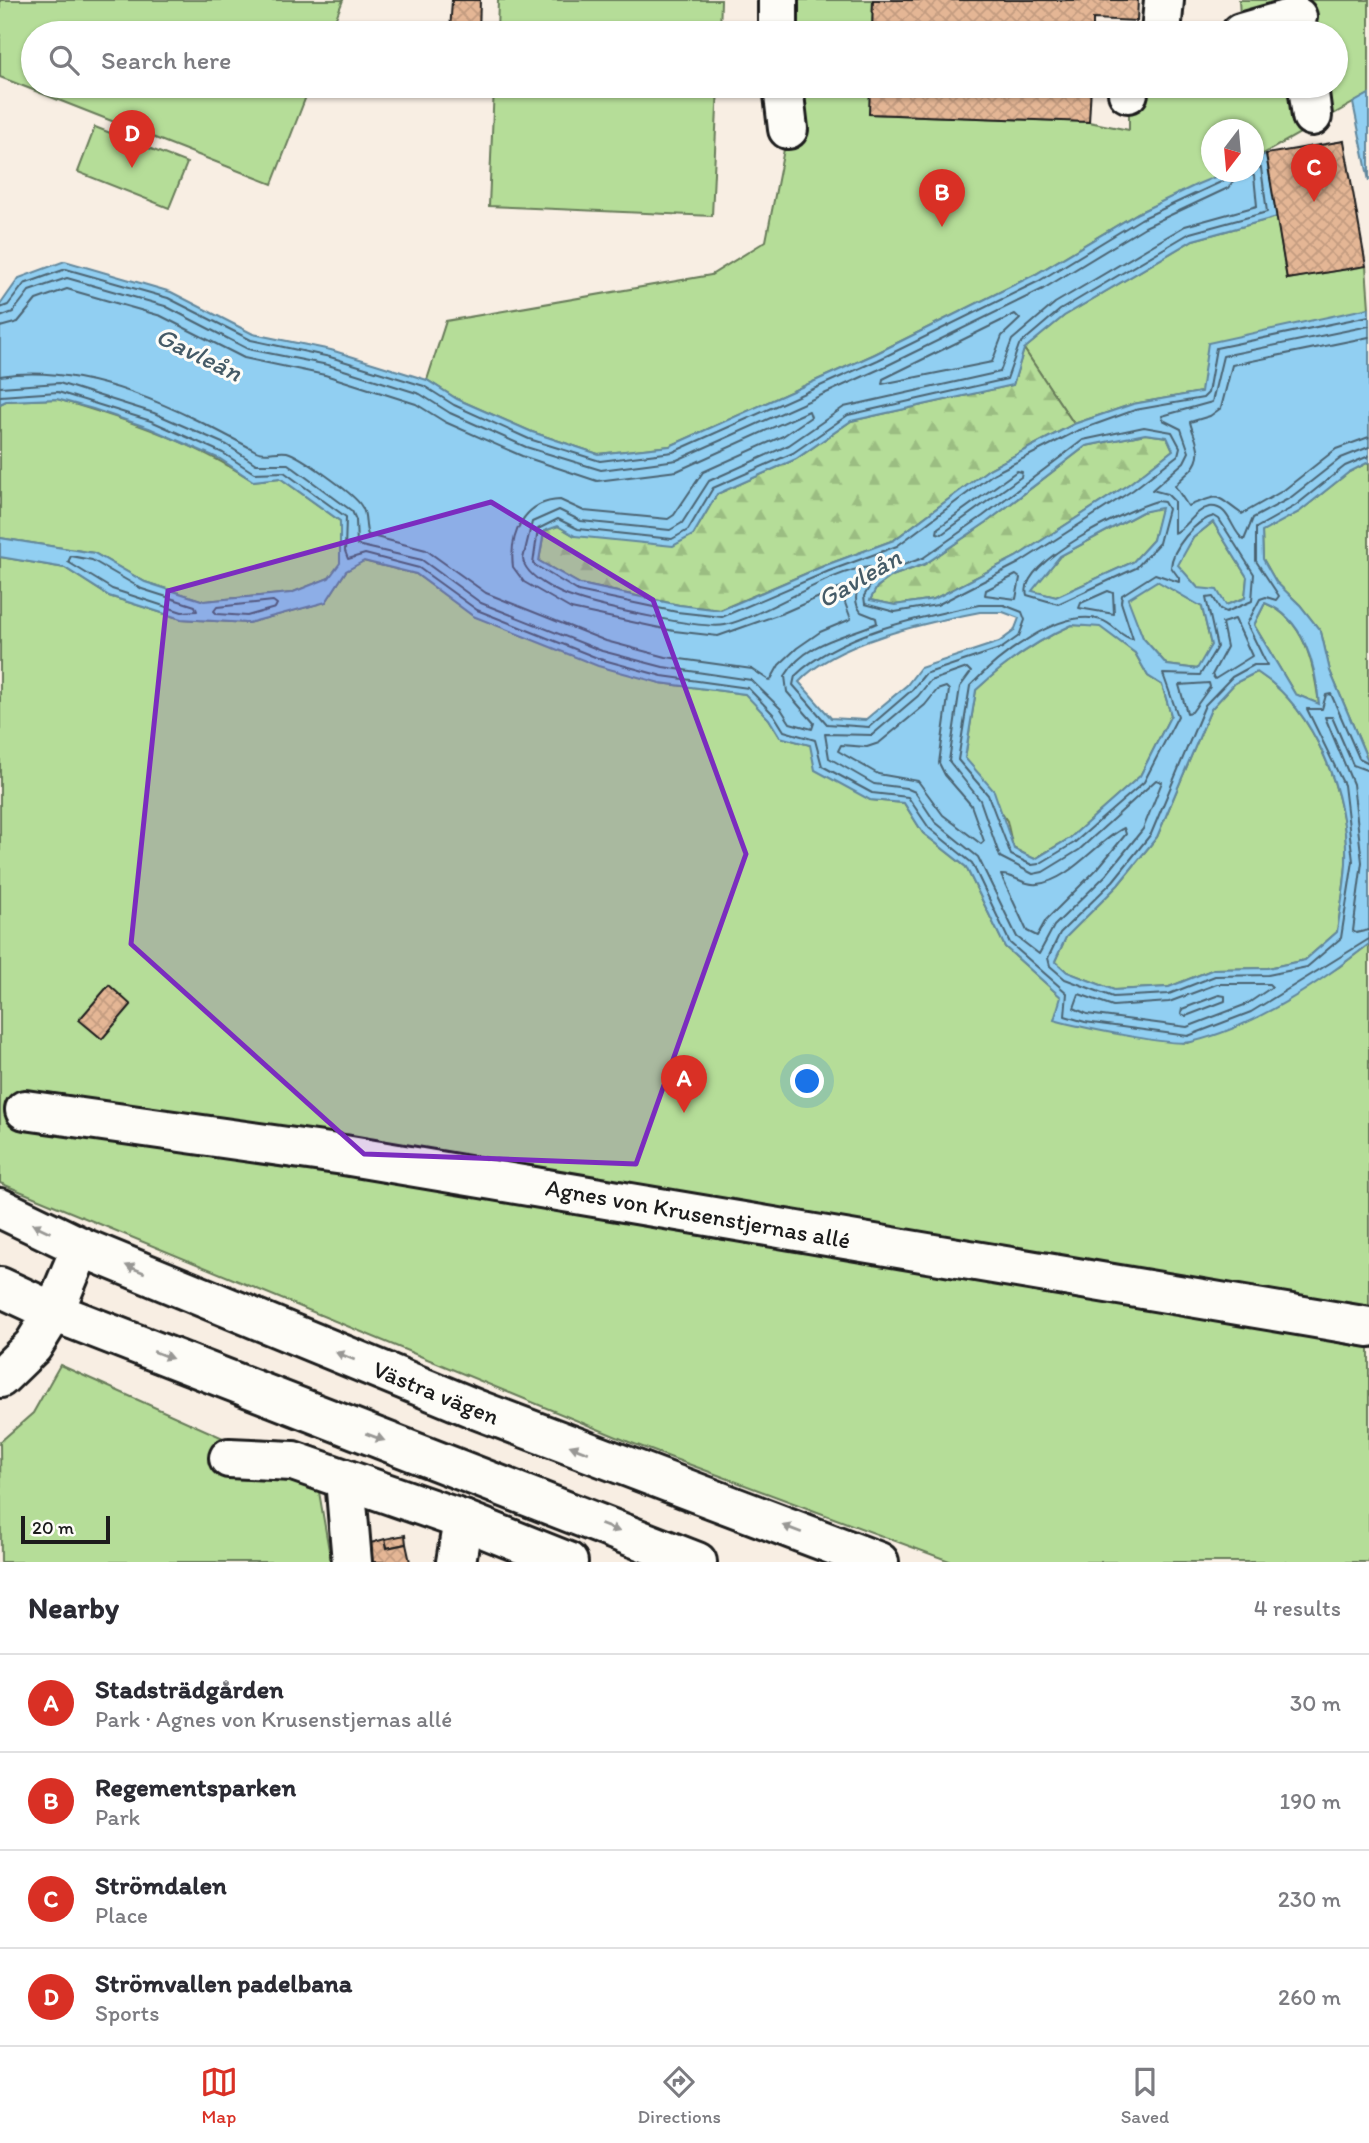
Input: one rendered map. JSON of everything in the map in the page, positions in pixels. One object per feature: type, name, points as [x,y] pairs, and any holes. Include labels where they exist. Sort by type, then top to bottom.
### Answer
[{"type":"street","points":[[778,0],[778,21]]},
{"type":"street","points":[[1162,21],[1164,0]]},
{"type":"street","points":[[784,98],[788,129]]},
{"type":"street","name":"Agnes von Krusenstjernas allé","points":[[25,1110],[344,1155],[1369,1327]]},
{"type":"street","name":"Västra vägen","points":[[0,1208],[81,1247],[478,1410],[879,1562]]},
{"type":"street","points":[[0,1378],[33,1346],[54,1312],[81,1247]]},
{"type":"street","points":[[0,1287],[54,1312],[697,1562]]},
{"type":"street","points":[[229,1458],[293,1461],[463,1520],[568,1562]]},
{"type":"street","points":[[345,1479],[352,1562]]},
{"type":"street","points":[[456,1562],[463,1520]]},
{"type":"highlighted area","points":[[491,502],[653,600],[746,854],[636,1164],[364,1154],[131,944],[168,591]]},
{"type":"green space","points":[[0,0],[343,0],[335,21],[21,21],[21,85],[0,77]]},
{"type":"green space","points":[[498,0],[721,0],[720,21],[497,21]]},
{"type":"green space","points":[[784,0],[873,0],[872,21],[785,21]]},
{"type":"green space","points":[[1239,0],[1369,0],[1369,94],[1264,153],[1264,119],[1201,119],[1201,182],[1205,182],[1138,213],[1036,274],[875,354],[670,446],[598,454],[532,432],[457,399],[427,380],[446,321],[711,275],[766,241],[788,129],[787,98],[870,98],[870,114],[1089,122],[1129,130],[1129,98],[1348,98],[1348,21],[1240,21]]},
{"type":"green space","points":[[53,98],[305,98],[272,184]]},
{"type":"green space","points":[[494,98],[717,98],[712,216],[489,206]]},
{"type":"green space","points":[[95,127],[187,163],[169,208],[78,172]]},
{"type":"green space","points":[[1277,217],[1287,279],[1366,266],[1369,308],[1201,392],[1133,404],[1074,424],[1024,349],[1064,316],[1193,240]]},
{"type":"green space","points":[[1024,349],[1074,424],[989,469],[894,540],[826,565],[720,610],[679,605],[580,584],[539,561],[544,531],[558,526],[575,536],[693,535],[717,494],[796,459],[851,421],[1013,385]]},
{"type":"green space","points":[[57,399],[133,423],[183,443],[253,481],[280,478],[340,521],[341,563],[329,578],[291,593],[204,601],[145,582],[94,553],[0,538],[0,404],[6,401]]},
{"type":"green space","points":[[1145,434],[1167,437],[1173,450],[1129,484],[1016,557],[934,599],[895,605],[870,600],[877,587],[892,576],[925,564],[987,522],[1086,446]]},
{"type":"green space","points":[[1369,462],[1369,763],[1330,671],[1321,632],[1300,605],[1276,582],[1263,559],[1262,531],[1299,512],[1349,472]]},
{"type":"green space","points":[[1162,507],[1153,540],[1133,562],[1056,597],[1031,591],[1060,556],[1142,512]]},
{"type":"green space","points":[[1213,522],[1247,577],[1245,598],[1226,605],[1198,588],[1177,565],[1193,538]]},
{"type":"green space","points":[[0,557],[65,568],[109,596],[181,619],[248,623],[326,602],[346,571],[363,561],[416,574],[474,616],[660,683],[746,694],[769,719],[780,737],[810,745],[870,800],[904,803],[923,833],[966,867],[1005,947],[1061,997],[1138,1036],[1188,1043],[1254,1018],[1339,967],[1369,944],[1369,1562],[952,1562],[629,1442],[0,1183]]},
{"type":"green space","points":[[1156,580],[1202,607],[1211,645],[1198,669],[1167,665],[1143,638],[1127,599]]},
{"type":"green space","points":[[1265,603],[1290,620],[1305,645],[1319,704],[1295,694],[1254,625]]},
{"type":"green space","points":[[1072,625],[1100,626],[1135,653],[1148,676],[1162,685],[1171,715],[1140,776],[1070,838],[1034,859],[1013,848],[1007,821],[965,758],[976,690],[1021,653]]},
{"type":"green space","points":[[1257,672],[1278,688],[1296,708],[1324,756],[1334,783],[1342,810],[1346,863],[1337,932],[1305,960],[1268,968],[1214,969],[1169,987],[1114,990],[1067,972],[1055,961],[1066,937],[1118,885],[1157,837],[1211,709],[1235,683]]},
{"type":"green space","points":[[60,1365],[317,1480],[331,1562],[1,1562],[0,1442],[33,1413]]},
{"type":"water","points":[[1369,94],[1369,181],[1353,103]]},
{"type":"water","name":"Gavleån","points":[[1266,154],[1277,217],[1193,240],[1064,316],[1024,349],[1013,385],[851,421],[796,459],[717,494],[693,535],[673,546],[575,536],[558,526],[544,531],[539,561],[580,584],[679,605],[721,610],[826,565],[894,540],[989,469],[1074,424],[1133,404],[1201,392],[1208,343],[1369,308],[1369,462],[1349,472],[1299,512],[1262,532],[1263,559],[1276,582],[1300,605],[1321,632],[1330,671],[1369,763],[1369,944],[1285,1002],[1215,1035],[1191,1042],[1165,1042],[1054,1020],[1061,997],[1005,947],[966,867],[923,833],[904,803],[870,800],[815,770],[810,745],[780,737],[769,719],[745,694],[660,683],[598,666],[473,616],[416,574],[364,561],[346,571],[326,602],[248,623],[181,619],[109,596],[65,568],[0,557],[0,538],[94,553],[145,582],[204,601],[291,593],[329,578],[340,563],[340,521],[280,478],[253,481],[220,459],[149,428],[57,399],[6,401],[0,404],[0,305],[19,278],[65,261],[171,292],[253,334],[331,350],[427,380],[457,399],[532,432],[598,454],[670,446],[875,354],[1036,274],[1138,213],[1198,184],[1264,182]],"holes":[[[1145,434],[1167,437],[1173,450],[1129,484],[1016,557],[934,599],[895,605],[870,600],[877,587],[892,576],[925,564],[987,522],[1086,446]],[[1161,508],[1153,540],[1133,562],[1056,597],[1032,591],[1060,556],[1142,512]],[[1213,522],[1247,577],[1245,598],[1226,605],[1217,590],[1198,588],[1178,565],[1193,538]],[[1157,581],[1202,607],[1211,645],[1197,669],[1167,665],[1143,638],[1128,599]],[[1265,603],[1289,620],[1306,645],[1315,674],[1319,704],[1295,694],[1254,625]],[[980,612],[1003,612],[1019,618],[1014,631],[999,642],[920,668],[907,685],[865,720],[831,718],[799,682],[815,668],[858,645],[909,628]],[[1072,625],[1100,627],[1135,653],[1148,676],[1162,685],[1171,715],[1140,776],[1070,838],[1035,859],[1014,849],[994,791],[965,758],[976,690],[1033,645]],[[1257,672],[1278,688],[1296,708],[1324,756],[1342,810],[1345,837],[1346,863],[1337,932],[1305,960],[1268,968],[1214,969],[1169,987],[1114,990],[1067,972],[1055,961],[1066,937],[1118,885],[1157,837],[1211,709],[1235,683]]]},
{"type":"building","points":[[452,0],[480,0],[479,21],[451,21]]},
{"type":"building","points":[[873,0],[1138,0],[1137,21],[872,21]]},
{"type":"building","points":[[870,98],[1090,98],[1089,122],[869,114]]},
{"type":"building","points":[[1344,141],[1366,266],[1287,279],[1266,154]]},
{"type":"building","points":[[109,985],[131,1005],[102,1039],[79,1020]]},
{"type":"building","points":[[405,1535],[406,1544],[387,1548],[385,1539]]},
{"type":"building","points":[[385,1539],[387,1548],[406,1544],[410,1562],[364,1562],[360,1546]]},
{"type":"place","name":"Strömvallen padelbana","points":[[132,168]]},
{"type":"place","name":"Strömdalen","points":[[1314,202]]},
{"type":"place","name":"Regementsparken","points":[[942,227]]},
{"type":"place","name":"Stadsträdgården","points":[[684,1113]]}]
